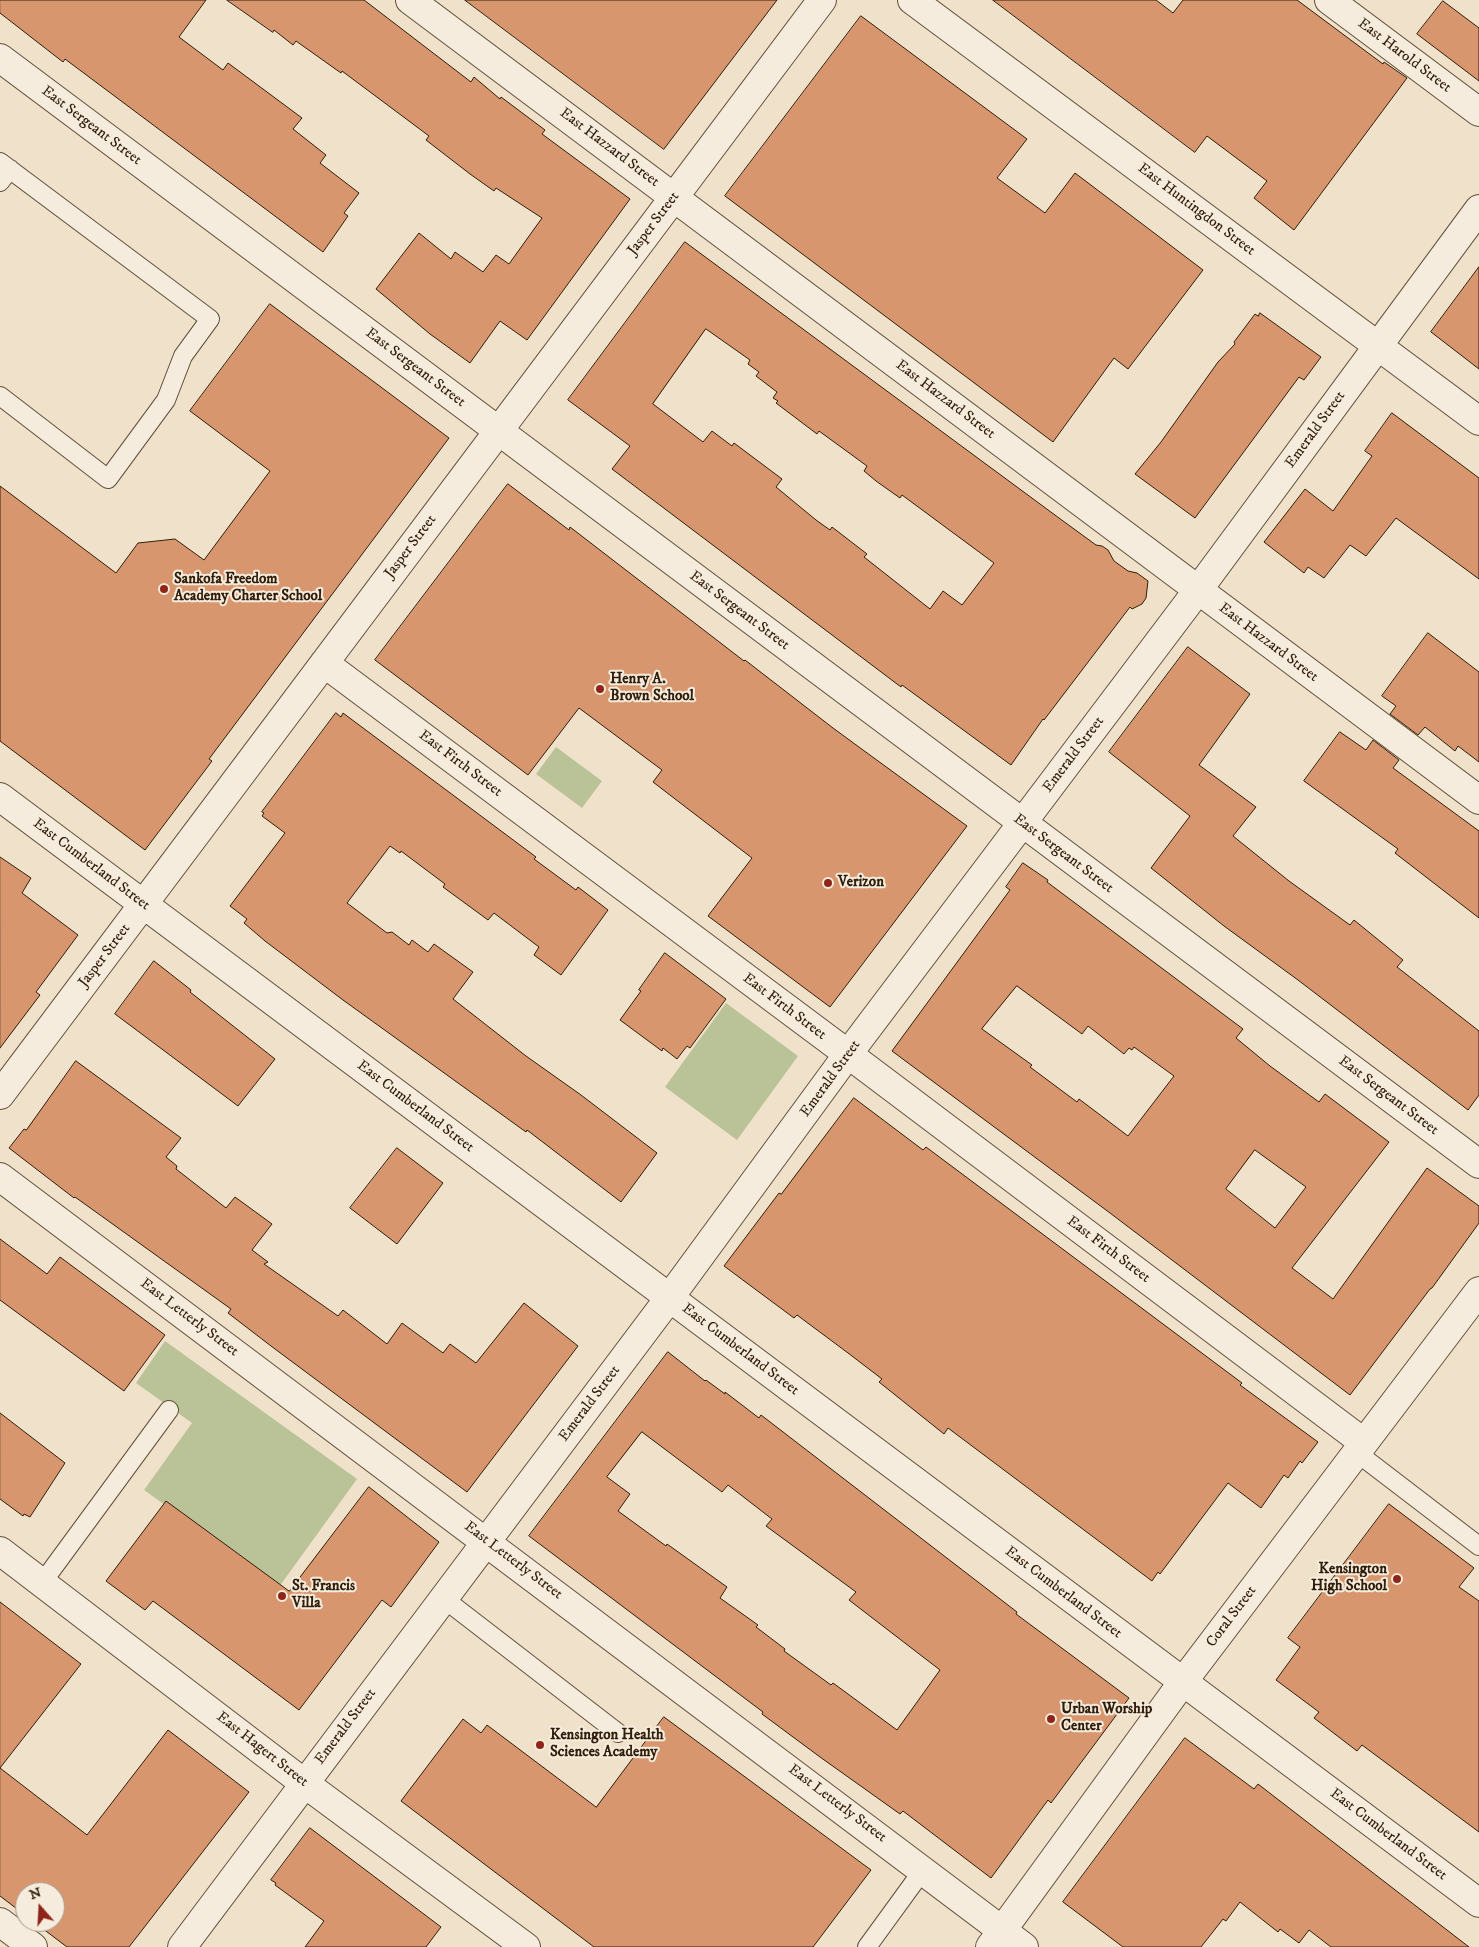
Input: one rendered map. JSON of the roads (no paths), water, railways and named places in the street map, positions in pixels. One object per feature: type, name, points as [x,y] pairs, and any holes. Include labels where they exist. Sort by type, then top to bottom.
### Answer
[{"type":"street","name":"East Hazzard Street","points":[[410,0],[1479,800]]},
{"type":"street","name":"Jasper Street","points":[[0,1095],[822,0]]},
{"type":"street","name":"East Huntingdon Street","points":[[912,0],[1479,421]]},
{"type":"street","name":"East Harold Street","points":[[1329,0],[1479,112]]},
{"type":"street","name":"East Sergeant Street","points":[[0,58],[1479,1164]]},
{"type":"street","name":"Emerald Street","points":[[182,1947],[670,1297],[848,1054],[1198,590],[1479,209]]},
{"type":"street","name":"East Firth Street","points":[[324,663],[848,1054],[1360,1447]]},
{"type":"street","name":"East Cumberland Street","points":[[0,797],[1479,1903]]},
{"type":"street","name":"East Letterly Street","points":[[0,1177],[923,1870],[997,1939],[1024,1947]]},
{"type":"street","name":"Coral Street","points":[[997,1939],[1182,1682],[1479,1291]]},
{"type":"street","name":"East Hagert Street","points":[[0,1551],[304,1783],[526,1947]]},
{"type":"street","points":[[0,1922],[33,1947]]},
{"type":"lane","points":[[0,396],[108,479],[166,400],[183,356],[210,319],[3,171]]},
{"type":"lane","points":[[42,1583],[169,1410]]},
{"type":"lane","points":[[1360,1447],[1479,1546]]},
{"type":"lane","points":[[443,1598],[618,1733]]},
{"type":"lane","points":[[867,1947],[923,1870]]},
{"type":"place","name":"Sankofa Freedom Academy Charter School","points":[[164,589]]},
{"type":"place","name":"Henry A. Brown School","points":[[600,689]]},
{"type":"place","name":"Verizon","points":[[828,883]]},
{"type":"place","name":"Kensington High School","points":[[1397,1579]]},
{"type":"place","name":"St. Francis Villa","points":[[282,1596]]},
{"type":"place","name":"Urban Worship Center","points":[[1051,1719]]},
{"type":"place","name":"Kensington Health Sciences Academy","points":[[540,1745]]}]
